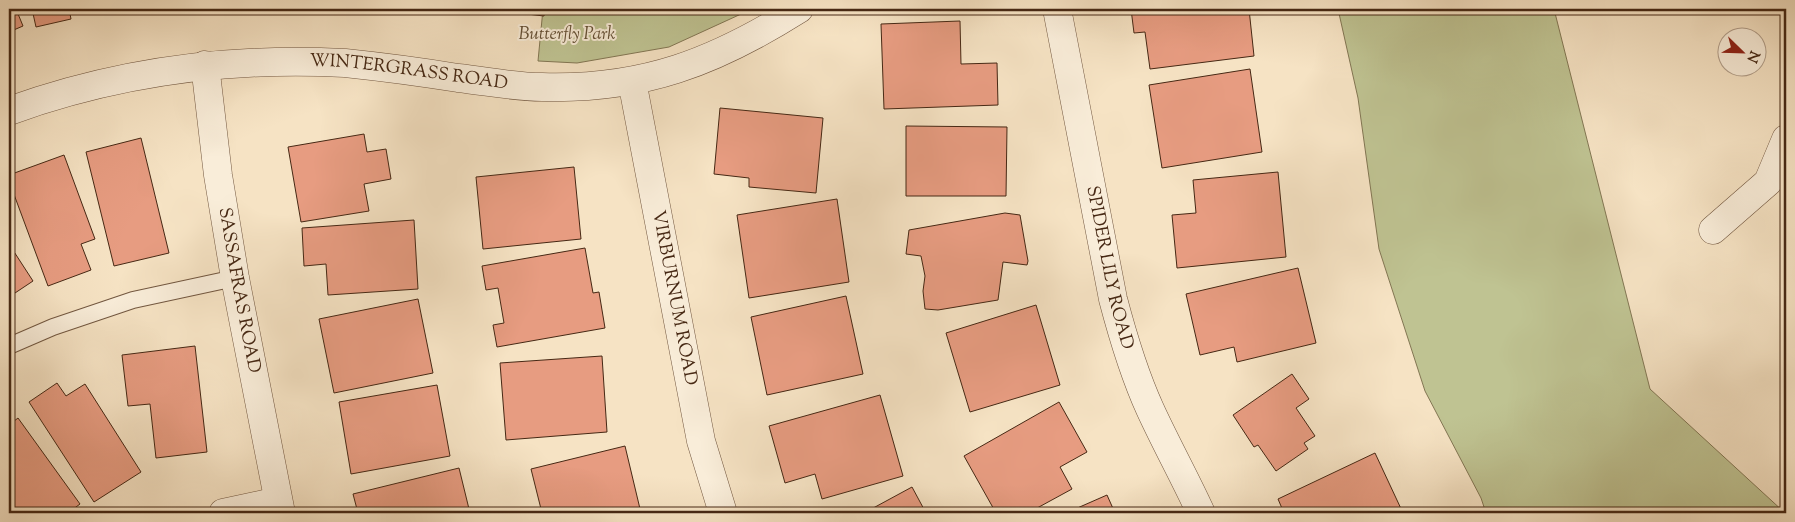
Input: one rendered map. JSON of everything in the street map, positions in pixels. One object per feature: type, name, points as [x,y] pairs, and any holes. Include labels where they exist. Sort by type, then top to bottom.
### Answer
[{"type":"street","name":"WINTERGRASS ROAD","points":[[9,111],[66,92],[104,82],[156,72],[205,65],[275,61],[336,63],[541,87],[582,87],[632,81],[672,71],[738,45],[799,9]]},
{"type":"street","name":"SPIDER LILY ROAD","points":[[1057,9],[1113,299],[1120,324],[1150,409],[1201,513]]},
{"type":"street","name":"SASSAFRAS ROAD","points":[[205,65],[215,158],[235,278],[280,507]]},
{"type":"street","name":"VIRBURNUM ROAD","points":[[632,81],[701,441],[723,513]]},
{"type":"street","points":[[1713,230],[1768,182],[1786,138]]},
{"type":"street","points":[[223,513],[280,507]]},
{"type":"lane","points":[[9,346],[53,327],[133,300],[235,278]]},
{"type":"green space","name":"Butterfly Park","points":[[543,9],[752,9],[669,47],[577,63],[538,61]]},
{"type":"green space","points":[[1338,9],[1554,9],[1650,389],[1785,513],[1486,513],[1481,498],[1425,391],[1379,249],[1358,98]]},
{"type":"building","points":[[9,9],[16,9],[23,26],[9,32]]},
{"type":"building","points":[[32,9],[69,9],[71,19],[36,27]]},
{"type":"building","points":[[484,9],[545,9],[544,16]]},
{"type":"building","points":[[1131,9],[1249,9],[1254,56],[1150,69],[1145,32],[1134,33]]},
{"type":"building","points":[[960,21],[961,64],[997,63],[998,105],[884,109],[881,24]]},
{"type":"building","points":[[1250,69],[1262,152],[1162,168],[1149,85]]},
{"type":"building","points":[[720,108],[823,118],[816,193],[749,187],[749,178],[714,174]]},
{"type":"building","points":[[906,126],[1007,127],[1006,196],[906,196]]},
{"type":"building","points":[[364,134],[367,152],[386,149],[391,179],[364,184],[369,211],[301,222],[288,147]]},
{"type":"building","points":[[141,138],[169,253],[114,266],[86,152]]},
{"type":"building","points":[[64,155],[95,239],[81,244],[91,270],[48,286],[9,181],[9,175]]},
{"type":"building","points":[[574,167],[581,239],[483,249],[476,177]]},
{"type":"building","points":[[1278,172],[1286,257],[1177,268],[1172,215],[1196,213],[1193,180]]},
{"type":"building","points":[[837,199],[849,282],[749,298],[737,215]]},
{"type":"building","points":[[1005,213],[1020,215],[1028,261],[1027,265],[1003,262],[998,300],[938,310],[925,309],[923,291],[925,276],[921,256],[906,254],[909,230]]},
{"type":"building","points":[[414,220],[418,289],[328,295],[326,264],[304,266],[302,228]]},
{"type":"building","points":[[9,244],[33,281],[9,297]]},
{"type":"building","points":[[585,248],[593,293],[599,292],[605,328],[497,347],[493,325],[504,323],[498,288],[486,290],[482,266]]},
{"type":"building","points":[[1298,268],[1316,343],[1237,362],[1234,347],[1200,355],[1186,294]]},
{"type":"building","points":[[846,296],[863,374],[767,395],[751,317]]},
{"type":"building","points":[[418,299],[433,373],[334,393],[319,319]]},
{"type":"building","points":[[1036,305],[1060,385],[970,412],[946,333]]},
{"type":"building","points":[[195,346],[207,452],[156,458],[150,404],[128,406],[122,355]]},
{"type":"building","points":[[602,356],[607,432],[506,440],[500,363]]},
{"type":"building","points":[[1292,374],[1309,399],[1296,408],[1315,436],[1304,443],[1308,449],[1276,471],[1258,445],[1254,447],[1233,415]]},
{"type":"building","points":[[57,383],[66,396],[85,384],[141,472],[94,502],[29,402]]},
{"type":"building","points":[[437,385],[450,456],[351,474],[339,402]]},
{"type":"building","points":[[880,395],[903,476],[822,499],[815,474],[785,483],[769,426]]},
{"type":"building","points":[[1059,402],[1087,452],[1060,467],[1072,489],[1028,513],[996,513],[964,456]]},
{"type":"building","points":[[18,418],[80,504],[68,513],[12,513],[9,509],[9,425]]},
{"type":"building","points":[[625,446],[641,513],[542,513],[531,469]]},
{"type":"building","points":[[1375,453],[1403,513],[1284,513],[1278,499]]},
{"type":"building","points":[[459,468],[470,513],[358,513],[353,494]]},
{"type":"building","points":[[912,487],[926,513],[864,513]]},
{"type":"building","points":[[1107,495],[1115,513],[1066,513]]}]
